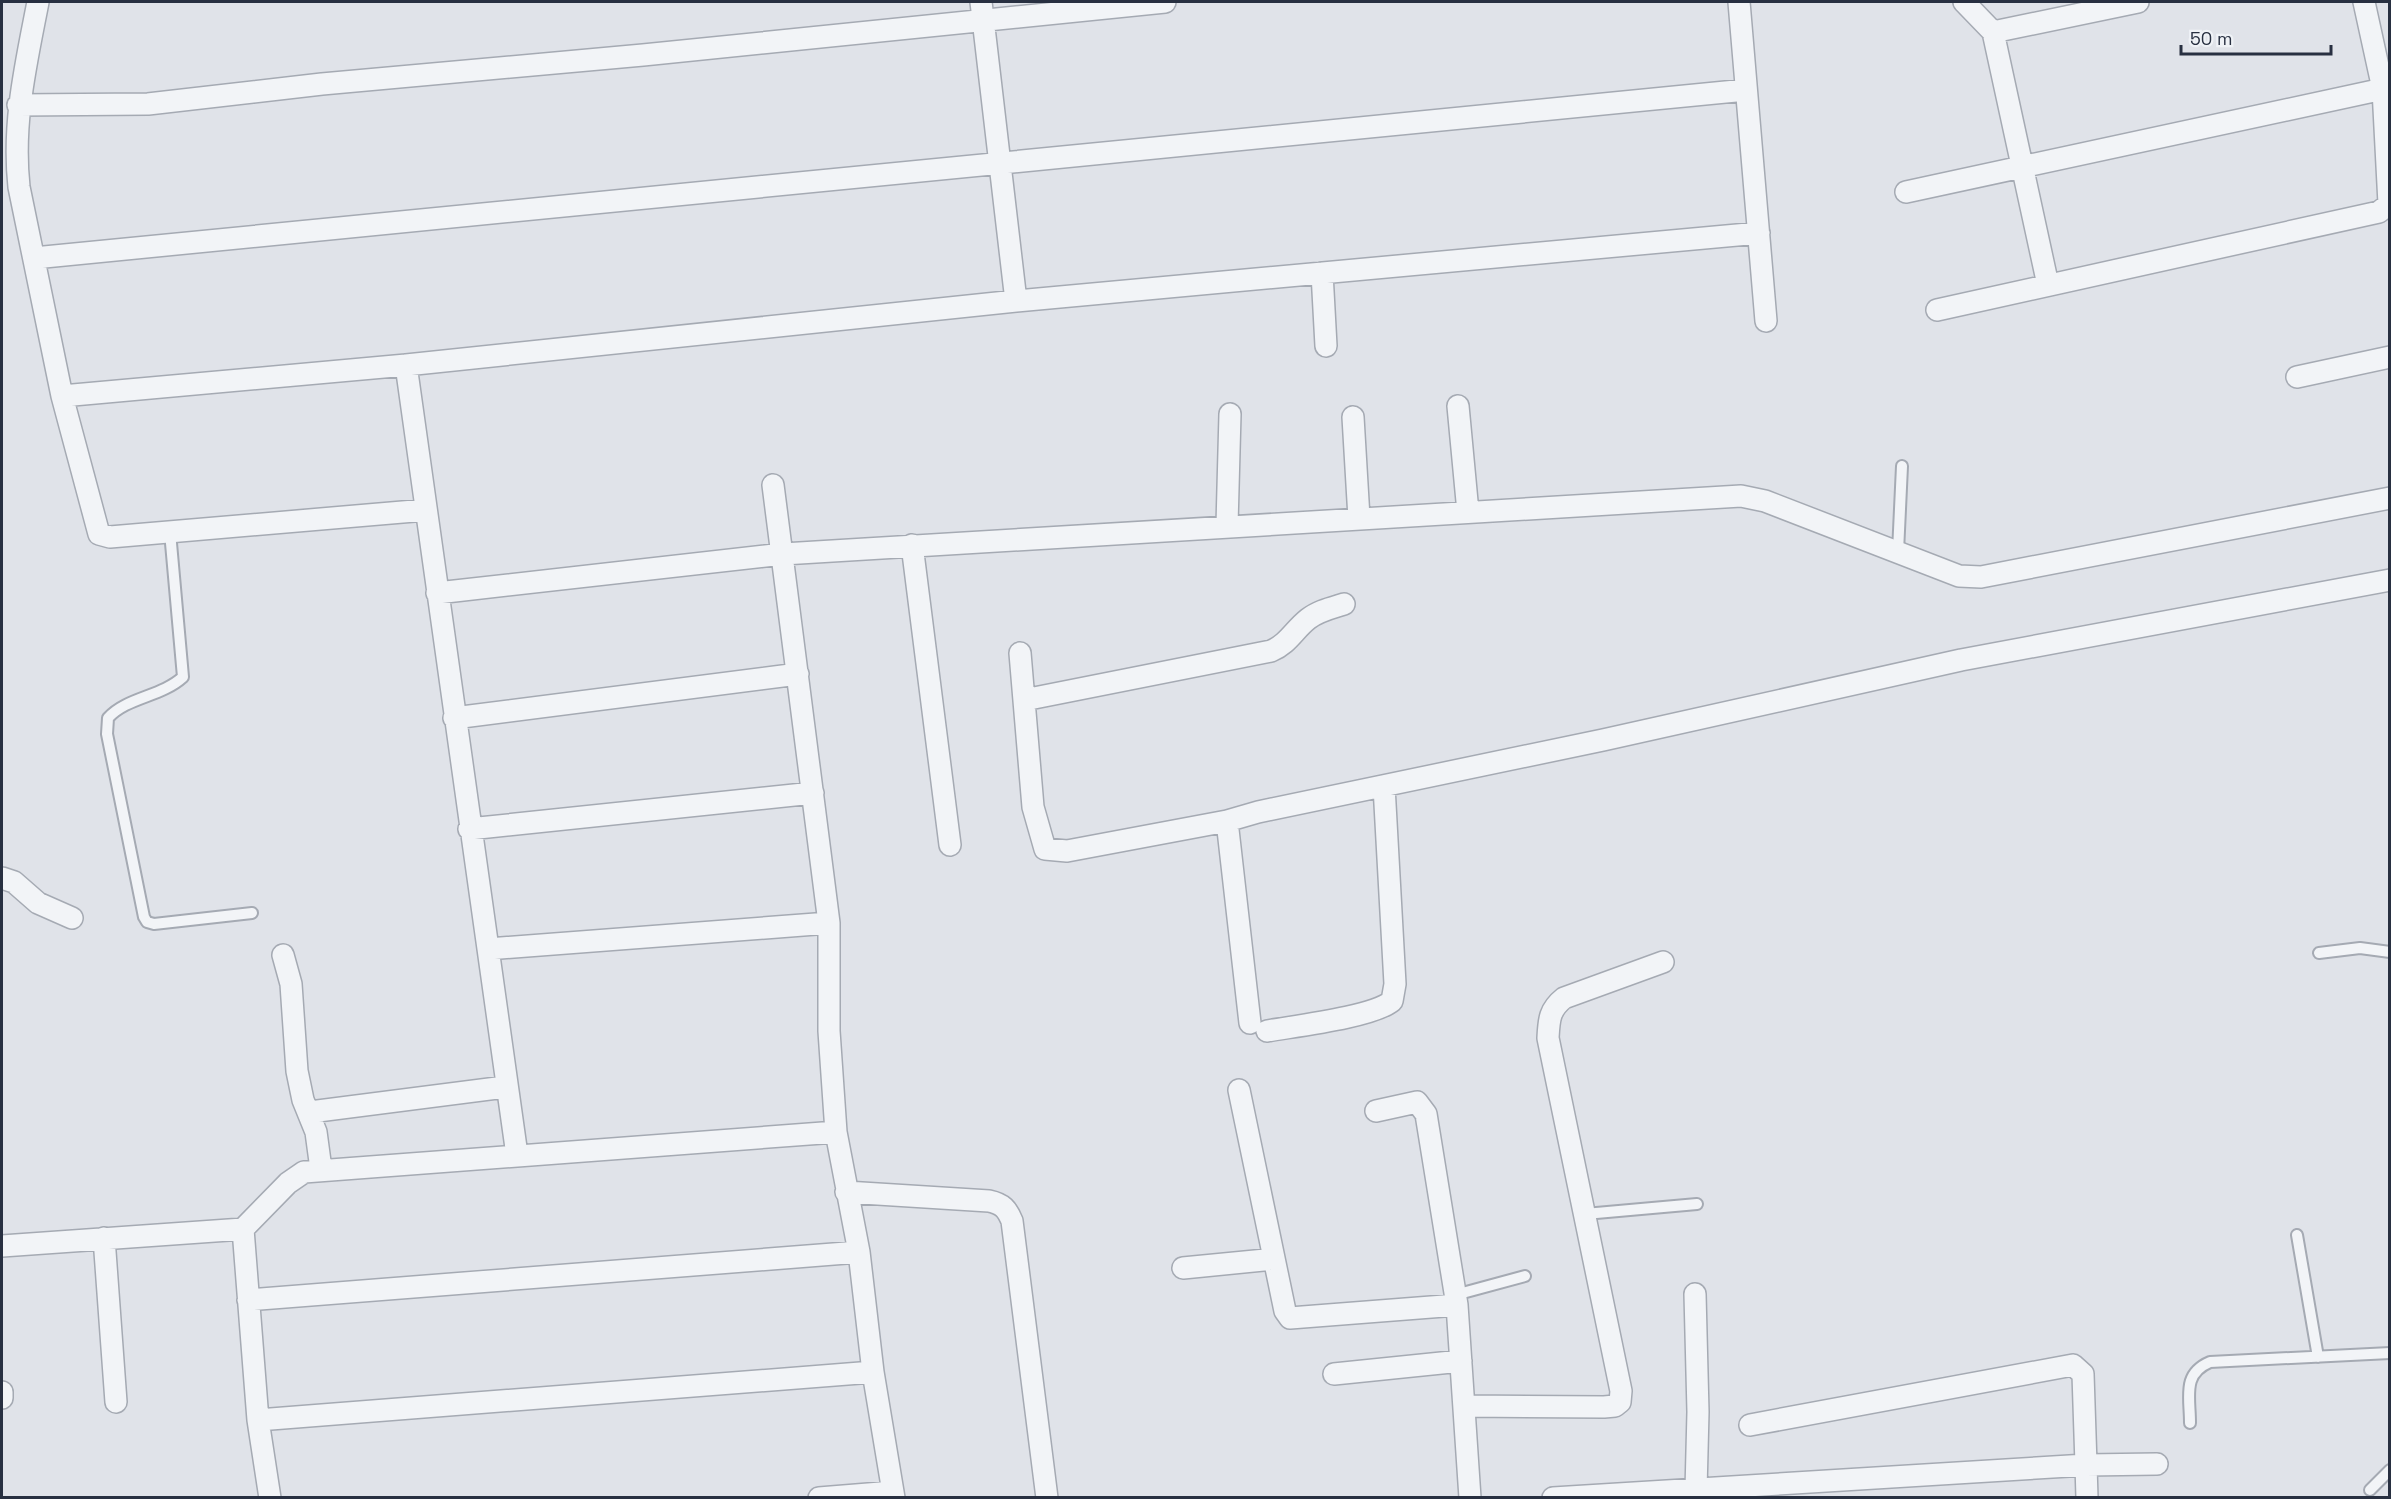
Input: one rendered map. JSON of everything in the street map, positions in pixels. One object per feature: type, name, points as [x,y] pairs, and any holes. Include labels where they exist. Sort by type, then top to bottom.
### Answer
[{"type":"street","points":[[38,2],[18,105],[16,160],[62,396],[99,534],[110,537],[426,510]]},
{"type":"street","points":[[18,105],[148,104],[322,84],[643,55],[982,10],[1165,2]]},
{"type":"street","points":[[1739,2],[1766,321]]},
{"type":"street","points":[[1964,2],[1993,32],[2048,285]]},
{"type":"street","points":[[1993,32],[2138,2]]},
{"type":"street","points":[[1937,310],[2379,212],[2389,204],[2384,89],[2364,2]]},
{"type":"street","points":[[982,10],[1016,301]]},
{"type":"street","points":[[1906,192],[2022,165],[2384,89]]},
{"type":"street","points":[[34,258],[1746,90]]},
{"type":"street","points":[[62,396],[406,365],[1016,301],[1759,233]]},
{"type":"street","points":[[1322,273],[1326,346]]},
{"type":"street","points":[[2297,377],[2390,357]]},
{"type":"street","points":[[406,365],[469,829],[488,949],[505,1087],[517,1155]]},
{"type":"street","points":[[1458,406],[1468,512]]},
{"type":"street","points":[[1227,525],[1230,414]]},
{"type":"street","points":[[1353,417],[1359,518]]},
{"type":"street","points":[[773,485],[829,923],[829,1031],[836,1132],[859,1252],[873,1372],[893,1495],[819,1497]]},
{"type":"street","points":[[437,593],[783,554],[1227,525],[1741,496],[1765,501],[1959,576],[1982,577],[2390,498]]},
{"type":"street","points":[[912,545],[950,845]]},
{"type":"street","points":[[1020,653],[1034,807],[1045,849],[1067,851],[1227,821],[1258,812],[1603,740],[1961,660],[2390,580]]},
{"type":"street","points":[[1024,700],[1272,651],[1283,646],[1306,621],[1319,612],[1344,604]]},
{"type":"street","points":[[454,718],[798,674]]},
{"type":"street","points":[[1227,821],[1259,1027],[1386,1007],[1392,1001],[1395,984],[1384,786]]},
{"type":"street","points":[[469,829],[813,793]]},
{"type":"street","points":[[2,878],[14,882],[38,903],[72,918]]},
{"type":"street","points":[[488,949],[829,923]]},
{"type":"street","points":[[283,955],[291,984],[297,1071],[303,1100],[310,1112],[316,1132],[321,1169]]},
{"type":"street","points":[[1464,1406],[1604,1407],[1620,1402],[1622,1391],[1548,1038],[1549,1018],[1553,1007],[1564,998],[1664,962]]},
{"type":"street","points":[[310,1112],[505,1087]]},
{"type":"street","points":[[1239,1090],[1285,1311],[1290,1318],[1456,1300]]},
{"type":"street","points":[[1376,1111],[1417,1102],[1426,1114],[1456,1300],[1470,1497]]},
{"type":"street","points":[[2,1246],[243,1229],[288,1183],[304,1172],[321,1169],[836,1132]]},
{"type":"street","points":[[846,1192],[989,1201],[1000,1203],[1007,1210],[1012,1221],[1047,1497]]},
{"type":"street","points":[[243,1229],[258,1420],[270,1497]]},
{"type":"street","points":[[104,1238],[117,1402]]},
{"type":"street","points":[[248,1300],[859,1252]]},
{"type":"street","points":[[1183,1268],[1274,1259]]},
{"type":"street","points":[[1695,1294],[1698,1412],[1696,1490]]},
{"type":"street","points":[[1334,1374],[1461,1361]]},
{"type":"street","points":[[1750,1425],[2073,1365],[2083,1374],[2087,1497]]},
{"type":"street","points":[[258,1420],[873,1372]]},
{"type":"street","points":[[2,1392],[2,1398]]},
{"type":"street","points":[[1553,1497],[2086,1465],[2157,1464]]},
{"type":"lane","points":[[1898,552],[1902,466]]},
{"type":"lane","points":[[170,532],[183,677],[172,686],[115,710],[108,718],[107,734],[144,917],[147,922],[154,924],[252,913]]},
{"type":"lane","points":[[2319,953],[2360,948],[2390,952]]},
{"type":"lane","points":[[1585,1214],[1697,1204]]},
{"type":"lane","points":[[2297,1235],[2318,1357]]},
{"type":"lane","points":[[1456,1300],[1525,1276]]},
{"type":"lane","points":[[2190,1423],[2191,1376],[2197,1368],[2210,1362],[2390,1353]]},
{"type":"lane","points":[[2370,1490],[2390,1470]]}]
